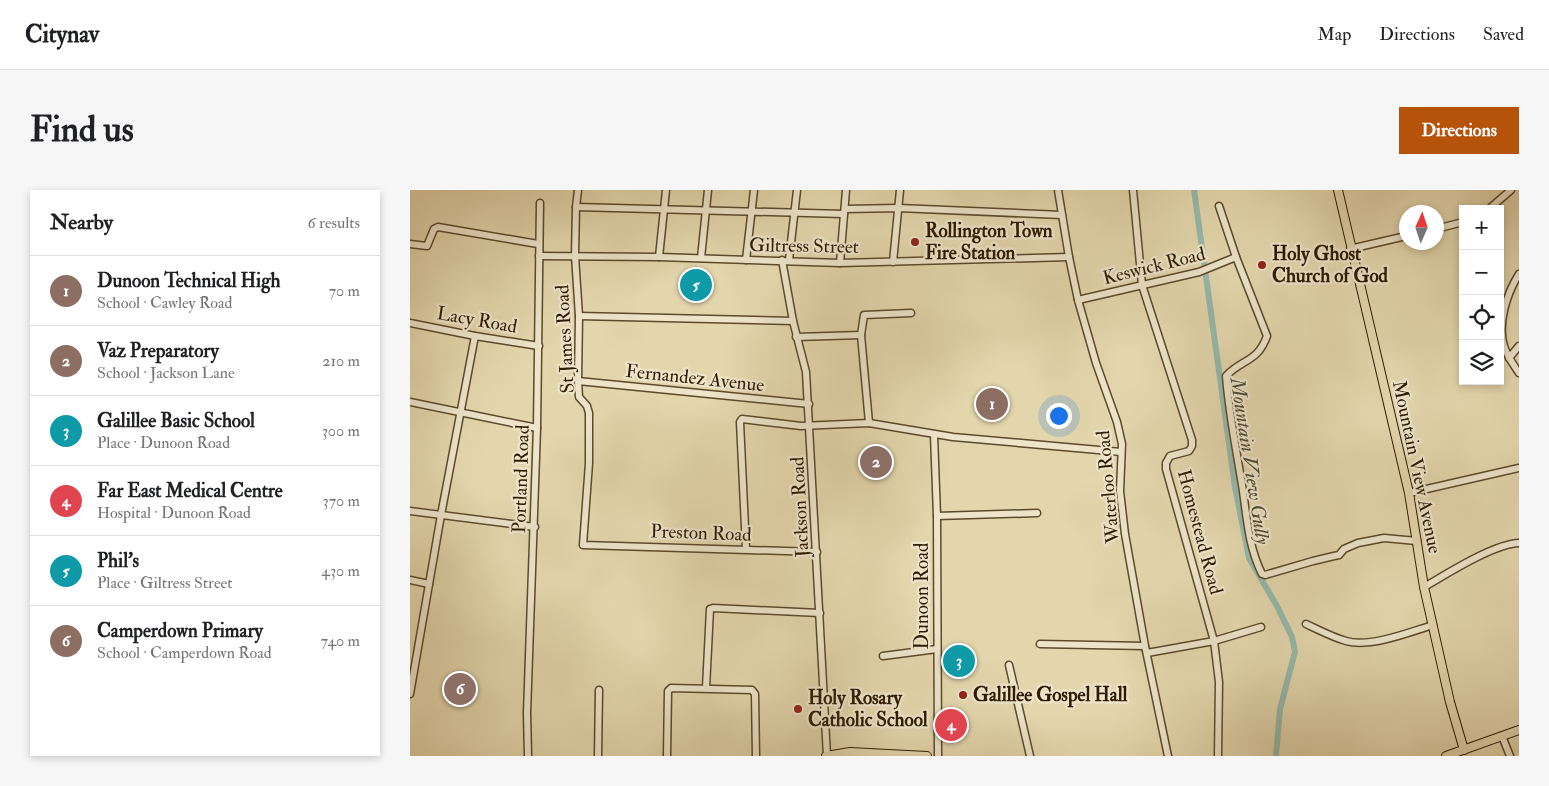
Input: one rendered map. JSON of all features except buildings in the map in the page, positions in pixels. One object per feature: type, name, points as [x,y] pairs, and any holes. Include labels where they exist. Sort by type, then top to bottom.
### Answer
[{"type":"main road","name":"Mountain View Avenue","points":[[1338,190],[1350,249],[1372,332],[1409,493],[1424,587],[1450,702],[1464,750]]},
{"type":"main road","points":[[1446,756],[1519,730]]},
{"type":"main road","points":[[827,756],[850,754],[928,756]]},
{"type":"street","name":"St James Road","points":[[578,190],[575,256],[579,316],[578,381],[579,397],[587,406],[589,413],[589,463],[583,545]]},
{"type":"street","points":[[658,257],[666,190]]},
{"type":"street","points":[[701,258],[708,190]]},
{"type":"street","points":[[746,260],[754,190]]},
{"type":"street","name":"Jackson Road","points":[[797,190],[795,213],[786,260],[793,321],[806,372],[809,404],[827,756]]},
{"type":"street","points":[[840,263],[846,190]]},
{"type":"street","points":[[893,262],[900,190]]},
{"type":"street","name":"Waterloo Road","points":[[1058,190],[1078,300],[1096,363],[1118,422],[1122,444],[1120,491],[1125,534],[1168,756]]},
{"type":"street","name":"Homestead Road","points":[[1133,190],[1142,285],[1192,440],[1192,446],[1189,451],[1170,456],[1166,462],[1166,470],[1214,641],[1219,690],[1218,756]]},
{"type":"street","points":[[1494,205],[1511,190]]},
{"type":"street","name":"Portland Road","points":[[528,756],[527,713],[535,527],[539,346],[538,244],[540,203]]},
{"type":"street","points":[[1219,206],[1236,257],[1267,336],[1262,348],[1254,357],[1226,376],[1229,414],[1251,544],[1255,560],[1262,574],[1265,575],[1339,555],[1344,549],[1358,543],[1384,538],[1416,541]]},
{"type":"street","points":[[576,207],[795,213],[898,208],[1062,215]]},
{"type":"street","points":[[1444,227],[1459,223]]},
{"type":"street","points":[[410,244],[427,246],[434,229],[438,227],[538,244]]},
{"type":"street","points":[[1350,249],[1399,238]]},
{"type":"street","name":"Giltress Street","points":[[539,256],[658,257],[840,263],[1069,257]]},
{"type":"street","name":"Keswick Road","points":[[1078,300],[1200,272],[1236,257]]},
{"type":"street","points":[[1519,276],[1506,301],[1502,329],[1503,344],[1509,358],[1519,373]]},
{"type":"street","points":[[869,423],[862,335],[864,315],[912,313]]},
{"type":"street","points":[[579,316],[793,321]]},
{"type":"street","name":"Lacy Road","points":[[410,323],[539,346]]},
{"type":"street","points":[[796,337],[862,335]]},
{"type":"street","points":[[410,694],[475,336]]},
{"type":"street","points":[[1509,358],[1519,346]]},
{"type":"street","name":"Fernandez Avenue","points":[[578,381],[809,404]]},
{"type":"street","points":[[410,402],[537,428]]},
{"type":"street","points":[[746,549],[740,420],[810,426],[869,423],[934,435],[1121,452]]},
{"type":"street","name":"Dunoon Road","points":[[934,435],[937,516],[938,756]]},
{"type":"street","points":[[1409,493],[1519,468]]},
{"type":"street","points":[[410,511],[535,527]]},
{"type":"street","points":[[937,516],[1036,513]]},
{"type":"street","points":[[1424,587],[1503,545],[1519,543]]},
{"type":"street","name":"Preston Road","points":[[583,545],[817,552]]},
{"type":"street","points":[[410,580],[429,584]]},
{"type":"street","points":[[706,688],[710,609],[820,613]]},
{"type":"street","points":[[1306,624],[1347,642],[1357,643],[1371,642],[1433,625]]},
{"type":"street","points":[[1040,644],[1146,650],[1214,641],[1261,627]]},
{"type":"street","points":[[883,656],[937,649]]},
{"type":"street","points":[[1009,666],[1030,756]]},
{"type":"street","points":[[668,756],[669,689],[706,688],[752,690],[754,692],[756,756]]},
{"type":"street","points":[[598,756],[599,690]]},
{"type":"street","points":[[1502,736],[1510,756]]},
{"type":"waterway","name":"Mountain View Gully","points":[[1194,190],[1235,487],[1249,558],[1277,606],[1292,637],[1295,652],[1280,709],[1276,756]]},
{"type":"place","name":"Rollington Town Fire Station","points":[[915,242]]},
{"type":"place","name":"Holy Ghost Church of God","points":[[1262,265]]},
{"type":"place","name":"Phil's","points":[[696,285]]},
{"type":"place","name":"Dunoon Technical High","points":[[992,404]]},
{"type":"place","name":"Vaz Preparatory","points":[[876,462]]},
{"type":"place","name":"Galillee Basic School","points":[[959,661]]},
{"type":"place","name":"Camperdown Primary","points":[[460,689]]},
{"type":"place","name":"Galillee Gospel Hall","points":[[963,695]]},
{"type":"place","name":"Holy Rosary Catholic School","points":[[798,709]]},
{"type":"place","name":"Far East Medical Centre","points":[[951,725]]}]
